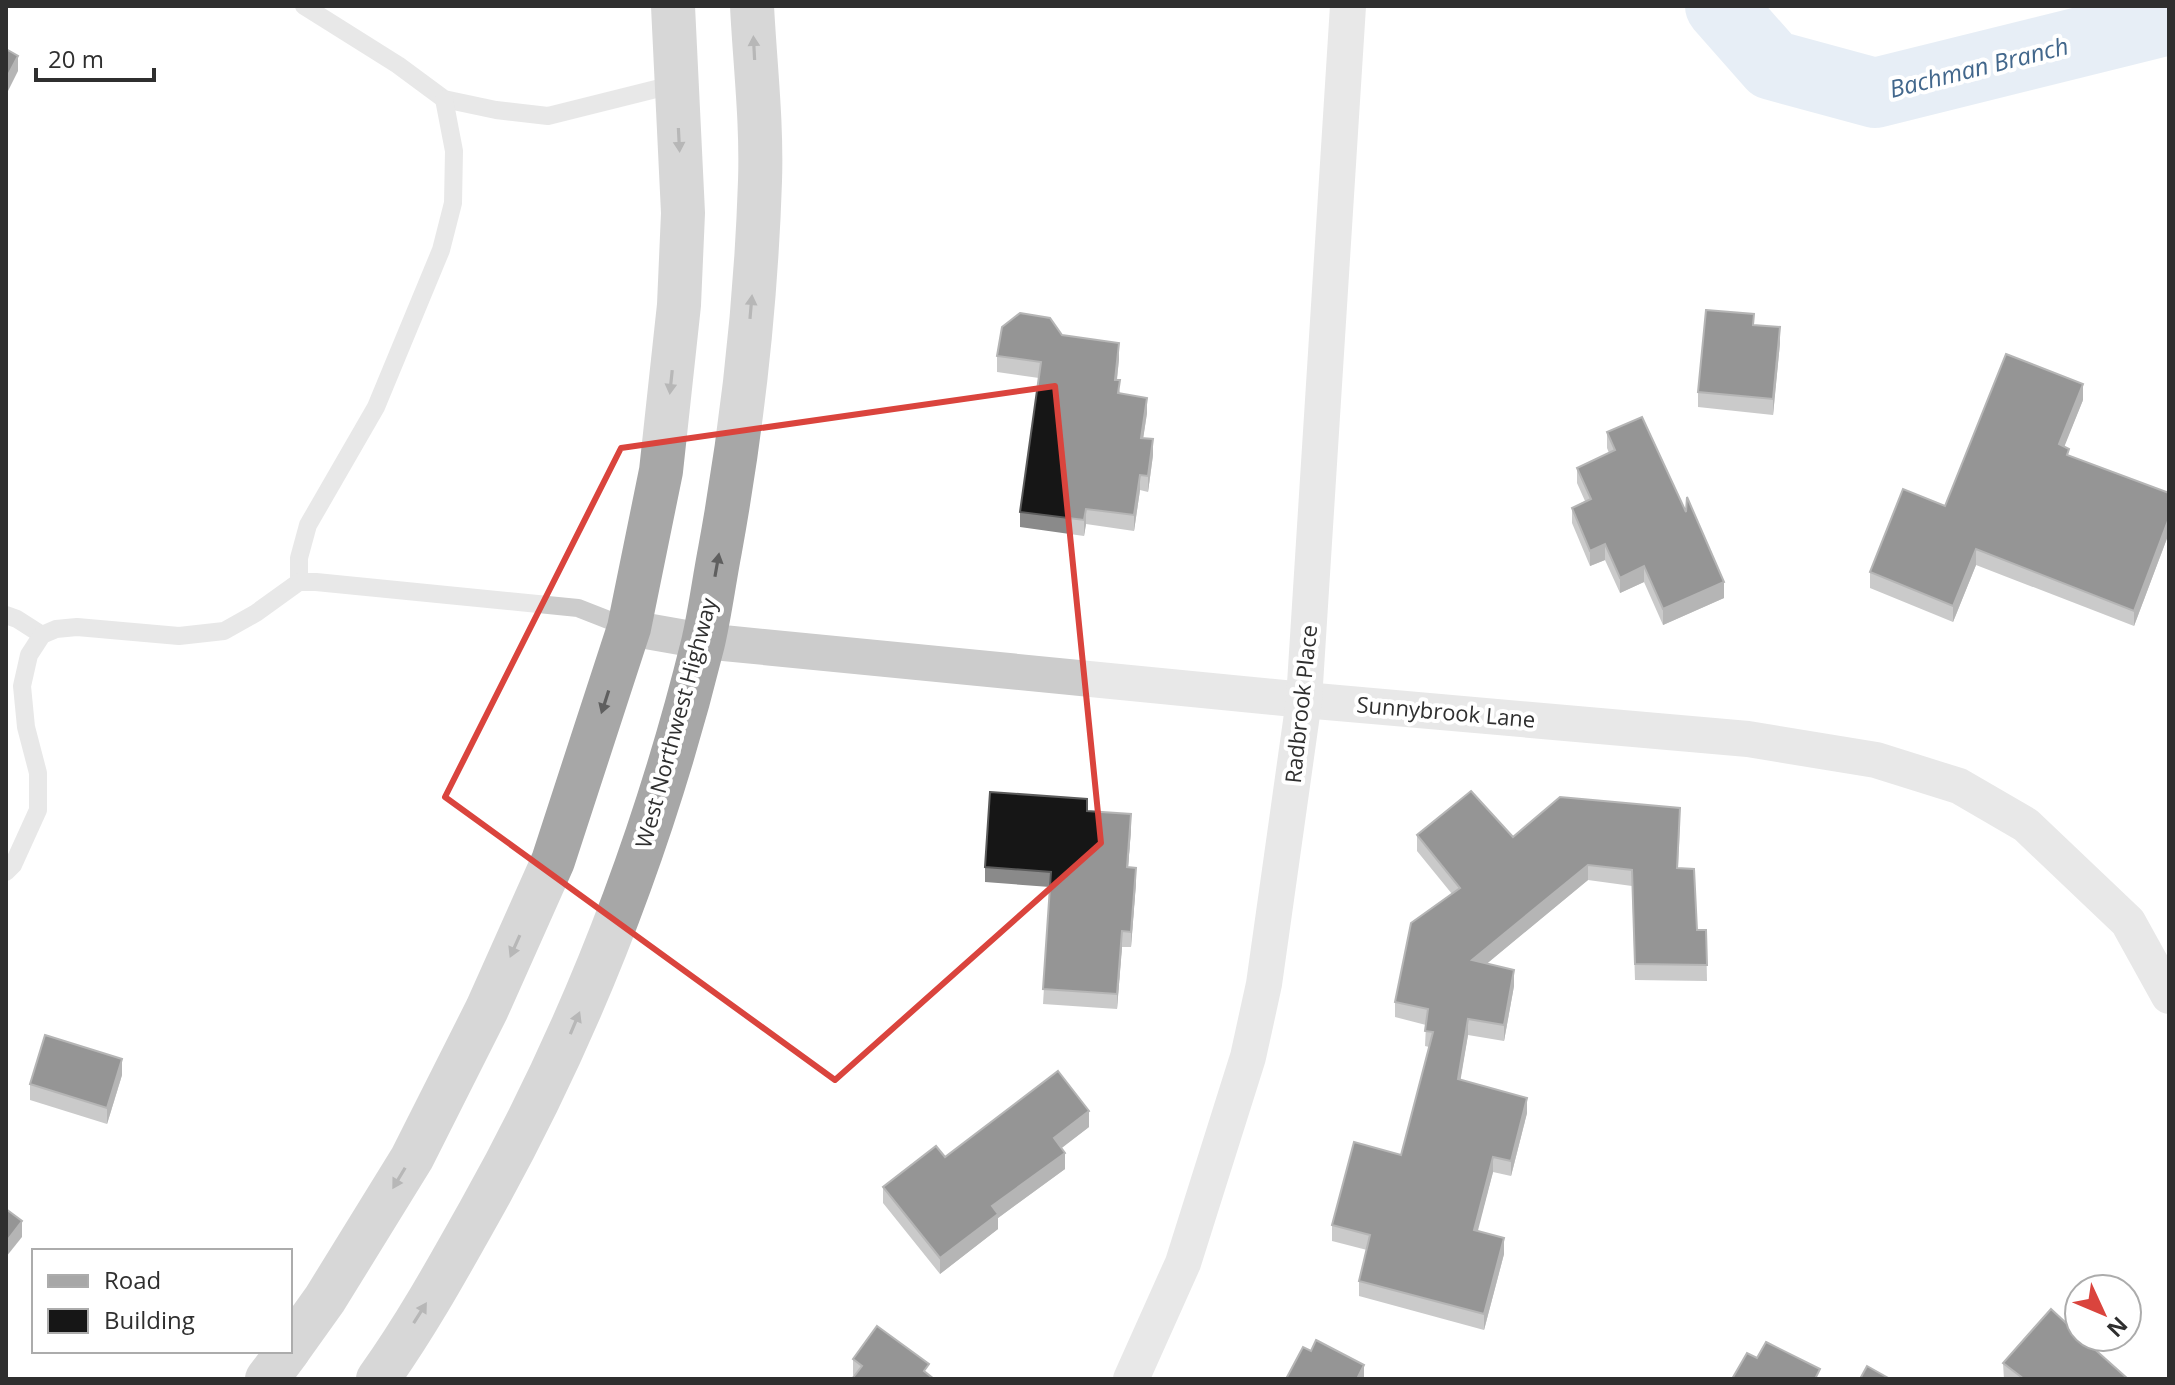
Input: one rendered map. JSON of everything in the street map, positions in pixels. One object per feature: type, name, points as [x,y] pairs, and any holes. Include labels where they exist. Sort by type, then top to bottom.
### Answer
[{"type":"main road","points":[[292,1345],[325,1299],[412,1158],[487,1009],[553,861],[629,628],[661,471],[679,305],[683,213],[673,6]]},
{"type":"main road","name":"West Northwest Highway","points":[[378,1379],[446,1272],[496,1182],[543,1094],[572,1029],[616,925],[647,833],[703,641],[732,483],[753,288],[760,177],[752,6]]},
{"type":"main road","points":[[267,1379],[286,1353]]},
{"type":"street","name":"Radbrook Place","points":[[1131,1379],[1183,1263],[1248,1057],[1264,984],[1304,700],[1348,6]]},
{"type":"street","name":"Sunnybrook Lane","points":[[629,628],[703,641],[1304,700],[1748,739],[1876,760],[1959,786],[2026,825],[2128,922],[2169,996]]},
{"type":"lane","points":[[304,6],[398,65],[444,99],[496,110],[548,116],[677,84]]},
{"type":"lane","points":[[299,582],[299,558],[308,525],[376,407],[441,250],[453,203],[454,151],[444,99]]},
{"type":"lane","points":[[6,872],[13,865],[38,810],[38,773],[26,727],[22,686],[29,655],[42,635],[56,629],[77,627],[179,636],[224,631],[256,613],[299,582],[578,608],[629,628]]},
{"type":"lane","points":[[6,615],[42,635]]},
{"type":"highlighted area","points":[[1055,386],[1101,843],[835,1080],[445,797],[621,448]]},
{"type":"building","points":[[6,49],[18,56],[6,79]]},
{"type":"building","points":[[1706,310],[1754,314],[1753,325],[1780,327],[1773,399],[1698,392]]},
{"type":"building","points":[[1020,313],[1050,318],[1062,335],[1119,343],[1115,380],[1120,380],[1118,393],[1147,398],[1141,438],[1153,439],[1148,476],[1140,475],[1134,515],[1086,509],[1084,520],[1020,512],[1041,362],[997,356],[1002,327]]},
{"type":"building","points":[[2006,354],[2083,384],[2059,444],[2069,449],[2067,455],[2169,493],[2169,518],[2134,611],[1976,549],[1953,606],[1870,572],[1903,489],[1945,506]]},
{"type":"building","points":[[1642,417],[1686,512],[1687,497],[1724,582],[1663,609],[1644,566],[1620,578],[1605,544],[1590,551],[1572,508],[1591,499],[1577,468],[1615,450],[1607,432]]},
{"type":"building","points":[[1471,791],[1513,837],[1560,797],[1680,808],[1677,868],[1694,869],[1697,930],[1706,930],[1707,965],[1635,964],[1632,870],[1588,865],[1472,960],[1514,970],[1504,1025],[1468,1019],[1458,1079],[1527,1098],[1511,1161],[1493,1157],[1474,1230],[1504,1238],[1484,1314],[1359,1281],[1370,1235],[1332,1225],[1354,1142],[1401,1155],[1433,1032],[1425,1031],[1428,1009],[1395,1002],[1411,923],[1460,888],[1417,835]]},
{"type":"building","points":[[990,792],[1087,799],[1087,811],[1131,814],[1127,867],[1136,868],[1131,932],[1122,931],[1117,994],[1043,989],[1051,872],[985,867]]},
{"type":"building","points":[[45,1035],[122,1059],[107,1108],[30,1084]]},
{"type":"building","points":[[1058,1071],[1089,1111],[1054,1138],[1065,1153],[992,1206],[998,1214],[940,1258],[883,1187],[936,1146],[945,1157]]},
{"type":"building","points":[[6,1209],[22,1221],[6,1242]]},
{"type":"building","points":[[2051,1309],[2063,1320],[2063,1353],[2099,1353],[2128,1379],[2024,1379],[2003,1363]]},
{"type":"building","points":[[877,1326],[929,1364],[924,1371],[934,1379],[852,1379],[862,1366],[853,1359]]},
{"type":"building","points":[[1316,1340],[1364,1365],[1357,1379],[1286,1379],[1303,1347],[1311,1351]]},
{"type":"building","points":[[1766,1342],[1820,1369],[1815,1379],[1732,1379],[1747,1353],[1757,1358]]},
{"type":"building","points":[[1867,1366],[1890,1379],[1860,1379]]},
{"type":"waterway","name":"Bachman Branch","points":[[1720,6],[1772,65],[1875,93],[2169,20]]}]
